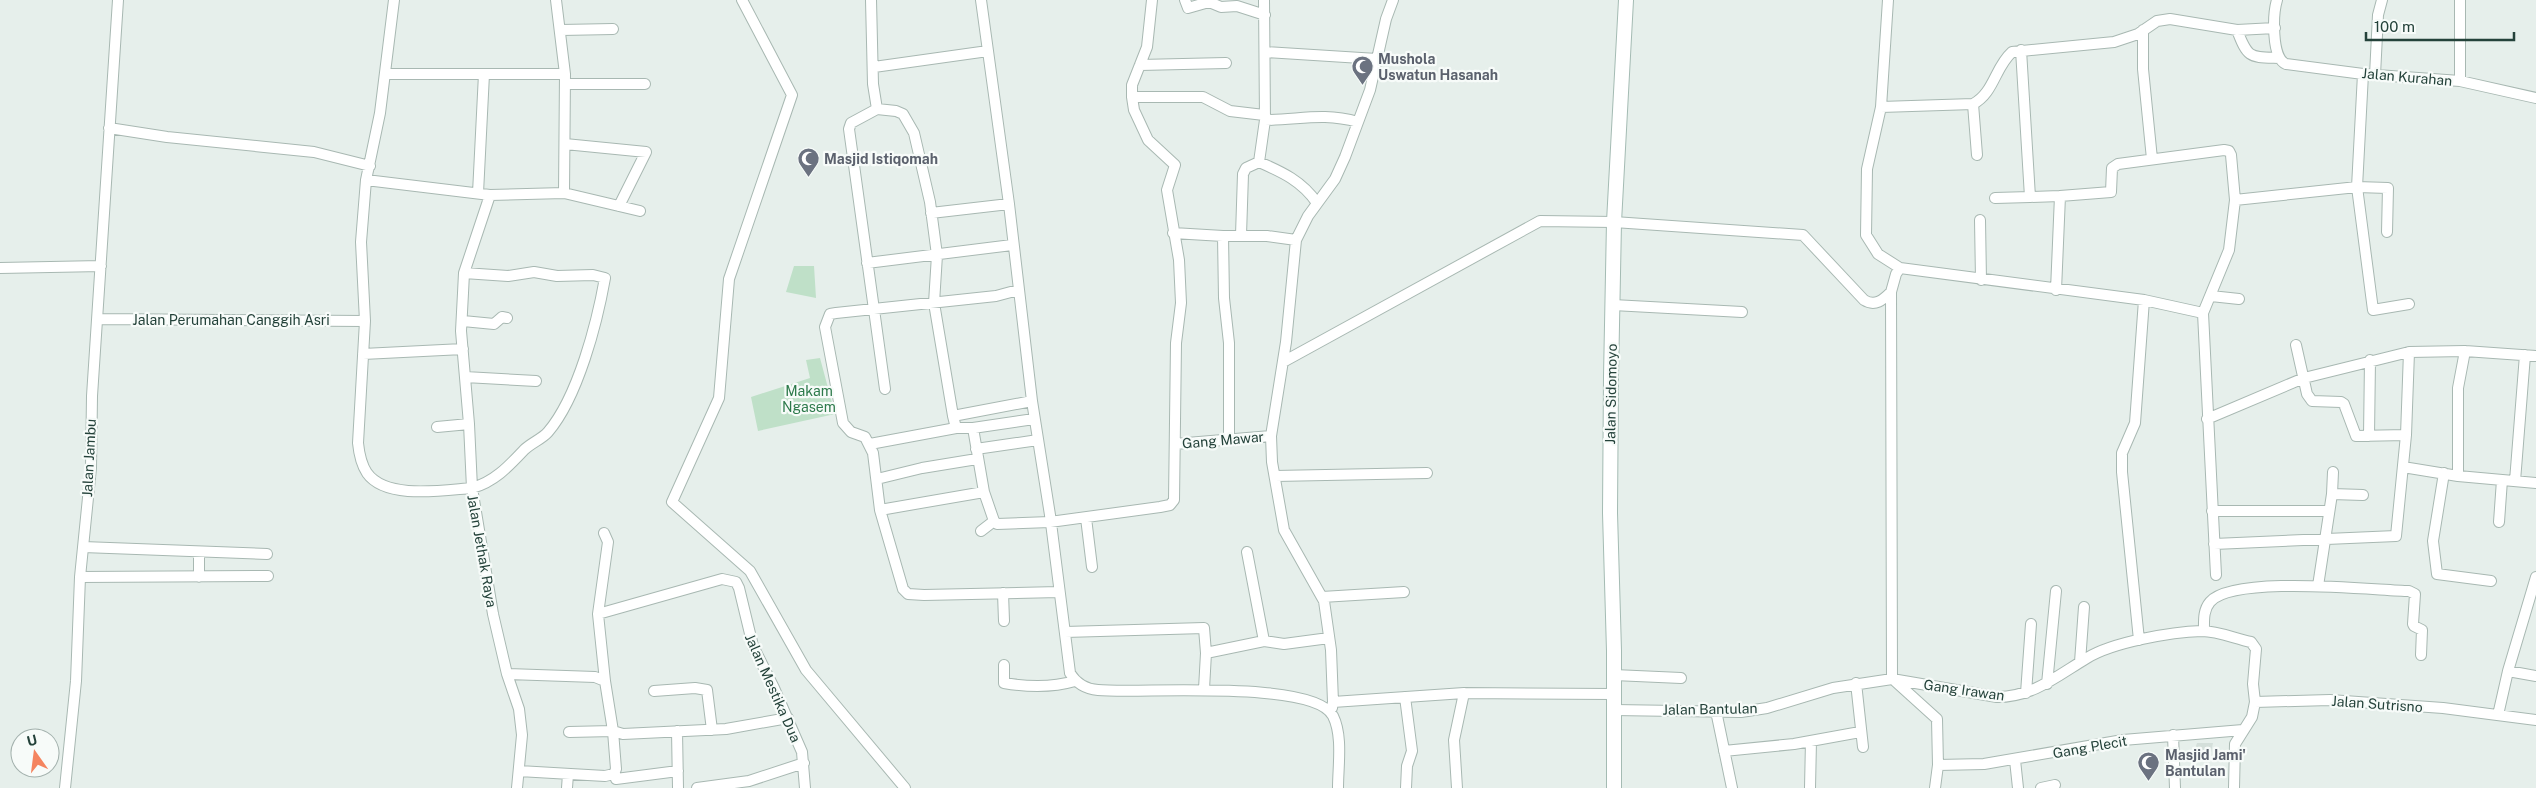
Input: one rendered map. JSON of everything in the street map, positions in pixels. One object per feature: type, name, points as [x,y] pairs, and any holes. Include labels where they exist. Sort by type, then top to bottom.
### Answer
[{"type":"main road","name":"Jalan Sidomoyo","points":[[1614,788],[1614,675],[1610,513],[1614,222],[1626,0]]},
{"type":"street","name":"Jalan Jambu","points":[[65,788],[76,681],[80,577],[91,468],[92,396],[118,0]]},
{"type":"street","name":"Jalan Jethak Raya","points":[[394,0],[385,74],[366,180],[361,242],[365,321],[358,443],[360,458],[368,474],[376,481],[394,488],[414,492],[472,488],[493,614],[507,674],[519,709],[522,735],[517,788]]},
{"type":"street","points":[[556,0],[561,30],[565,79],[564,193]]},
{"type":"street","points":[[742,0],[792,95],[730,280],[719,398],[672,502],[750,571],[806,670],[905,788]]},
{"type":"street","points":[[871,0],[877,109]]},
{"type":"street","points":[[981,0],[1009,204],[1012,244],[1034,419],[1050,522],[1068,666],[1075,681]]},
{"type":"street","points":[[973,428],[984,492],[994,521],[998,524],[1050,522],[1086,518],[1170,505],[1174,500],[1176,492],[1176,343],[1181,303],[1179,260],[1167,190],[1175,165],[1148,140],[1134,110],[1132,97],[1132,85],[1147,47],[1152,0]]},
{"type":"street","points":[[1186,0],[1188,8],[1209,2],[1221,7],[1237,6],[1265,15]]},
{"type":"street","points":[[1259,162],[1264,117],[1264,0]]},
{"type":"street","points":[[1338,788],[1338,735],[1332,714],[1333,674],[1322,596],[1284,530],[1272,462],[1271,436],[1283,362],[1296,240],[1317,202],[1336,178],[1370,90],[1393,0]]},
{"type":"street","points":[[1888,0],[1881,107],[1867,169],[1866,235],[1878,254],[1900,268],[2056,290],[2144,300],[2203,314]]},
{"type":"street","points":[[2237,30],[2244,49],[2251,57],[2279,58],[2274,11],[2277,0]]},
{"type":"street","points":[[2375,75],[2378,15],[2382,0]]},
{"type":"street","points":[[2460,0],[2460,81]]},
{"type":"street","points":[[1881,107],[1973,104],[1981,100],[1988,91],[2004,59],[2012,52],[2128,39],[2156,21],[2170,19],[2237,30],[2275,28]]},
{"type":"street","points":[[561,30],[613,29]]},
{"type":"street","points":[[2143,30],[2143,69],[2152,159]]},
{"type":"street","points":[[874,67],[988,50]]},
{"type":"street","points":[[2021,50],[2030,197]]},
{"type":"street","points":[[1265,52],[1377,58]]},
{"type":"street","name":"Jalan Kurahan","points":[[2279,58],[2282,63],[2290,66],[2363,74],[2460,81],[2536,98]]},
{"type":"street","points":[[1140,66],[1226,63]]},
{"type":"street","points":[[385,74],[484,74],[645,84]]},
{"type":"street","points":[[478,192],[484,74]]},
{"type":"street","points":[[2363,74],[2357,187],[2373,310],[2408,304]]},
{"type":"street","points":[[1132,97],[1203,97],[1230,111],[1264,117],[1290,120],[1314,115],[1345,118],[1358,122]]},
{"type":"street","points":[[1973,104],[1976,154]]},
{"type":"street","points":[[885,389],[849,129],[851,123],[877,109],[896,110],[903,114],[909,121],[914,133],[931,213],[937,254],[934,303],[956,428]]},
{"type":"street","points":[[109,128],[214,143],[314,152],[370,166]]},
{"type":"street","points":[[565,144],[646,152],[619,206]]},
{"type":"street","points":[[1995,198],[2107,194],[2112,190],[2112,171],[2114,165],[2224,150],[2229,151],[2235,200],[2229,250],[2203,314],[2216,575]]},
{"type":"street","points":[[1259,162],[1295,179],[1309,191],[1317,202]]},
{"type":"street","points":[[1228,439],[1229,352],[1224,298],[1243,174],[1246,168],[1259,162]]},
{"type":"street","points":[[366,180],[478,192],[490,195],[564,193],[640,211]]},
{"type":"street","points":[[2235,200],[2357,187],[2388,188],[2387,232]]},
{"type":"street","points":[[464,273],[508,276],[534,272],[556,276],[593,275],[605,278],[594,333],[573,390],[559,418],[547,434],[526,448],[500,475],[486,484],[472,488],[470,424],[463,349],[464,273],[490,195]]},
{"type":"street","points":[[2056,290],[2060,196]]},
{"type":"street","points":[[931,213],[1009,204]]},
{"type":"street","points":[[1283,362],[1531,224],[1550,220],[1614,222],[1803,235],[1864,300],[1870,304],[1876,303],[1891,292]]},
{"type":"street","points":[[1980,220],[1981,280]]},
{"type":"street","points":[[1173,233],[1275,236],[1296,240]]},
{"type":"street","points":[[867,263],[1012,244]]},
{"type":"street","points":[[0,268],[101,266]]},
{"type":"street","points":[[1900,268],[1896,274],[1891,292],[1892,679],[1937,720],[1938,765],[1935,788]]},
{"type":"street","points":[[1018,290],[996,296],[873,307],[830,314],[825,327],[843,423],[852,432],[865,437],[870,444],[877,479],[880,510],[902,589],[908,594],[1059,592]]},
{"type":"street","points":[[2211,296],[2240,299]]},
{"type":"street","points":[[2139,640],[2122,472],[2122,453],[2135,423],[2144,300]]},
{"type":"street","points":[[1613,305],[1742,312]]},
{"type":"street","points":[[463,321],[494,324],[502,317],[507,318]]},
{"type":"street","name":"Jalan Perumahan Canggih Asri","points":[[98,319],[365,321]]},
{"type":"street","points":[[2296,345],[2309,398],[2318,402],[2341,402],[2344,404],[2356,436],[2406,434]]},
{"type":"street","points":[[363,354],[463,349]]},
{"type":"street","points":[[2207,419],[2304,378],[2370,360],[2409,352],[2465,351],[2536,356]]},
{"type":"street","points":[[2458,476],[2458,388],[2465,351]]},
{"type":"street","points":[[2214,544],[2396,536],[2406,434],[2409,352]]},
{"type":"street","points":[[2515,481],[2525,355]]},
{"type":"street","points":[[2369,436],[2370,360]]},
{"type":"street","points":[[465,377],[536,380]]},
{"type":"street","points":[[953,416],[1032,401]]},
{"type":"street","points":[[870,444],[956,428],[973,428],[1034,419]]},
{"type":"street","points":[[437,428],[470,424]]},
{"type":"street","name":"Gang Mawar","points":[[1175,444],[1271,436]]},
{"type":"street","points":[[877,479],[1038,440]]},
{"type":"street","points":[[2403,468],[2458,476],[2536,483]]},
{"type":"street","points":[[2318,586],[2332,494],[2333,472]]},
{"type":"street","points":[[1275,476],[1427,473]]},
{"type":"street","points":[[2444,473],[2433,541],[2436,571],[2440,576],[2491,581]]},
{"type":"street","points":[[2499,522],[2502,480]]},
{"type":"street","points":[[880,510],[984,492]]},
{"type":"street","points":[[2332,494],[2363,495]]},
{"type":"street","points":[[2212,511],[2328,511]]},
{"type":"street","points":[[1086,518],[1092,567]]},
{"type":"street","points":[[981,530],[994,521]]},
{"type":"street","points":[[604,533],[608,542],[598,614],[605,681],[613,731],[616,769],[614,774],[616,779],[678,771]]},
{"type":"street","points":[[83,547],[267,554]]},
{"type":"street","points":[[199,577],[200,552]]},
{"type":"street","points":[[1247,552],[1264,641]]},
{"type":"street","points":[[80,577],[268,576]]},
{"type":"street","points":[[2498,715],[2508,671],[2536,577]]},
{"type":"street","name":"Jalan Mestika Dua","points":[[598,614],[722,579],[736,582],[753,646],[788,718],[804,763],[805,788]]},
{"type":"street","points":[[2234,788],[2235,744],[2252,717],[2255,702],[2253,684],[2255,645],[2204,631],[2204,613],[2210,602],[2220,594],[2265,586],[2318,586],[2414,592],[2414,626],[2422,630],[2421,655]]},
{"type":"street","points":[[2047,684],[2056,591]]},
{"type":"street","points":[[1322,596],[1404,592]]},
{"type":"street","points":[[1003,593],[1004,621]]},
{"type":"street","points":[[2080,662],[2084,607]]},
{"type":"street","points":[[2026,693],[2031,624]]},
{"type":"street","points":[[1065,632],[1200,627],[1205,630],[1204,689]]},
{"type":"street","name":"Gang Irawan","points":[[1892,679],[1997,697],[2026,693],[2047,684],[2099,652],[2139,640],[2204,631]]},
{"type":"street","points":[[1206,653],[1264,641],[1284,644],[1329,638]]},
{"type":"street","points":[[1004,665],[1004,683],[1036,686],[1075,681],[1098,690],[1204,689],[1283,696],[1313,701],[1332,714]]},
{"type":"street","points":[[2508,671],[2536,676]]},
{"type":"street","points":[[507,674],[595,677],[605,681]]},
{"type":"street","points":[[1614,675],[1681,678]]},
{"type":"street","name":"Jalan Bantulan","points":[[1614,710],[1741,712],[1767,708],[1832,688],[1892,679]]},
{"type":"street","points":[[1856,683],[1863,747]]},
{"type":"street","points":[[654,691],[695,688],[707,690],[712,730]]},
{"type":"street","points":[[1332,702],[1464,693],[1613,694]]},
{"type":"street","points":[[1457,788],[1454,740],[1464,693]]},
{"type":"street","points":[[1405,697],[1412,751],[1407,766],[1406,788]]},
{"type":"street","name":"Jalan Sutrisno","points":[[2255,702],[2330,700],[2443,708],[2536,720]]},
{"type":"street","points":[[1716,711],[1732,788]]},
{"type":"street","points":[[569,732],[613,731],[623,734],[712,730],[788,718]]},
{"type":"street","name":"Gang Plecit","points":[[1938,765],[1984,764],[2123,740],[2243,730]]},
{"type":"street","points":[[677,731],[678,788]]},
{"type":"street","points":[[1724,751],[1811,741],[1860,732]]},
{"type":"street","points":[[2173,735],[2175,788]]},
{"type":"street","points":[[1810,788],[1811,741]]},
{"type":"street","points":[[2015,760],[2018,788]]},
{"type":"street","points":[[699,788],[740,785],[804,763]]},
{"type":"street","points":[[519,771],[614,774]]},
{"type":"street","points":[[567,788],[568,774]]},
{"type":"street","points":[[2041,788],[2055,785]]},
{"type":"shaded area","points":[[2197,743],[2213,743],[2210,757],[2193,755]]},
{"type":"green space","points":[[794,266],[814,266],[816,298],[786,292]]},
{"type":"green space","name":"Makam Ngasem","points":[[820,358],[835,414],[758,431],[751,397],[810,378],[806,360]]},
{"type":"place","name":"Mushola Uswatun Hasanah","points":[[1362,86]]},
{"type":"place","name":"Masjid Istiqomah","points":[[808,178]]},
{"type":"place","name":"Masjid Jami' Bantulan","points":[[2149,782]]}]
